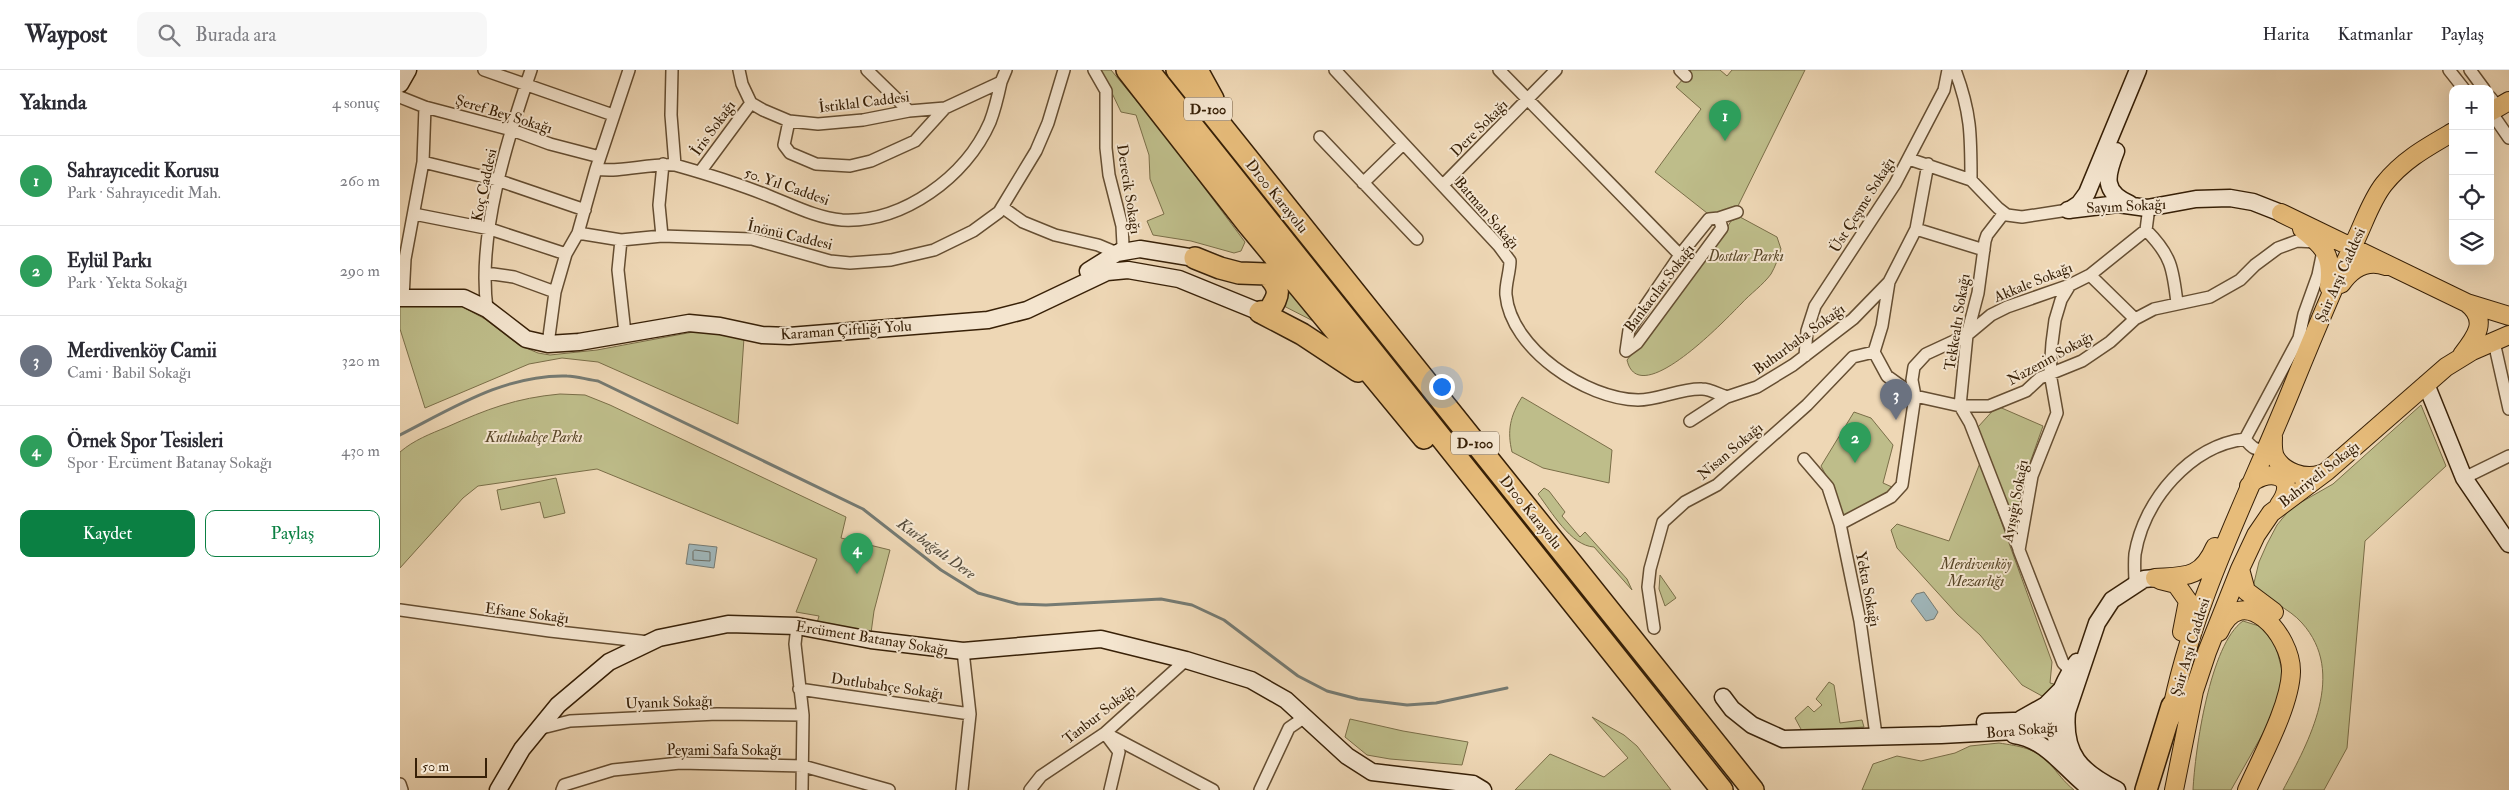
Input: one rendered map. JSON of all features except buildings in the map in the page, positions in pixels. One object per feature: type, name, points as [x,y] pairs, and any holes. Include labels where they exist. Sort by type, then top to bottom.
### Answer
[{"type":"highway","points":[[1128,70],[1254,232],[1381,387],[1430,444],[1498,509]]},
{"type":"highway","name":"D100 Karayolu","points":[[1148,70],[1722,790]]},
{"type":"highway","name":"D100 Karayolu","points":[[1177,70],[1753,790]]},
{"type":"highway","points":[[1197,70],[1239,148]]},
{"type":"highway","points":[[1195,258],[1243,267],[1253,257],[1254,232]]},
{"type":"highway","points":[[1195,258],[1220,268],[1267,274],[1276,284],[1278,292],[1269,311],[1260,312]]},
{"type":"highway","points":[[1260,312],[1314,341],[1381,387]]},
{"type":"highway","points":[[2146,790],[2172,706]]},
{"type":"highway","points":[[1712,738],[1768,790]]},
{"type":"main road","points":[[2068,210],[2084,199],[2102,172],[2138,70]]},
{"type":"main road","points":[[2113,204],[2105,203],[2095,196],[2093,188],[2149,70]]},
{"type":"main road","name":"Şair Arşi Caddesi","points":[[2172,706],[2186,651],[2204,599],[2352,246],[2383,184],[2401,165],[2422,148],[2449,134]]},
{"type":"main road","points":[[2102,172],[2113,195],[2142,207]]},
{"type":"main road","name":"Sayım Sokağı","points":[[2068,210],[2113,204],[2142,207],[2196,199],[2230,198],[2253,202],[2281,213],[2404,271]]},
{"type":"main road","points":[[2281,213],[2320,245],[2331,264],[2328,300]]},
{"type":"main road","points":[[689,323],[720,317],[799,329],[980,312],[1022,303],[1061,285],[1117,253],[1140,249],[1195,258]]},
{"type":"main road","points":[[2328,300],[2350,272],[2361,266],[2376,263],[2404,271],[2467,303],[2509,316]]},
{"type":"main road","name":"Karaman Çiftliği Yolu","points":[[402,298],[464,298],[487,309],[526,339],[548,344],[579,342],[689,323],[720,326],[762,335],[789,336],[988,320],[1027,310],[1107,272],[1128,270],[1179,279],[1260,312]]},
{"type":"main road","points":[[2459,359],[2473,339],[2480,319],[2479,314],[2467,303]]},
{"type":"main road","name":"Bahriyeli Sokağı","points":[[2174,790],[2194,691],[2207,652],[2256,535],[2279,505],[2327,471],[2426,384],[2459,359],[2501,339]]},
{"type":"main road","points":[[2426,384],[2464,478],[2509,544]]},
{"type":"main road","points":[[2270,443],[2276,459],[2300,476],[2313,477],[2327,471]]},
{"type":"main road","points":[[2057,725],[2067,712],[2080,675],[2086,650],[2097,623],[2112,600],[2144,579],[2189,575],[2203,568],[2212,554],[2230,511],[2253,481],[2275,475],[2281,478],[2286,483],[2287,490],[2279,505]]},
{"type":"main road","points":[[2240,570],[2246,590],[2274,612],[2290,629],[2300,650],[2303,672],[2295,708],[2259,790]]},
{"type":"main road","points":[[2155,578],[2176,584],[2188,601],[2176,658],[2172,706],[2156,790]]},
{"type":"main road","points":[[2207,652],[2221,625],[2234,614],[2251,610],[2270,622],[2288,651],[2292,670],[2290,688],[2247,790]]},
{"type":"main road","name":"Ercüment Batanay Sokağı","points":[[498,790],[522,749],[558,705],[609,662],[660,638],[728,624],[797,626],[871,640],[963,652],[1101,639],[1186,660],[1250,680],[1286,700],[1347,756],[1372,772],[1474,788]]},
{"type":"main road","points":[[2063,764],[2055,744],[2067,667],[2086,650]]},
{"type":"main road","points":[[2019,720],[2046,705],[2063,688]]},
{"type":"main road","name":"Bora Sokağı","points":[[1723,697],[1752,725],[1783,739],[1997,733],[2057,725]]},
{"type":"main road","points":[[2237,790],[2284,705]]},
{"type":"main road","name":"Bora Sokağı","points":[[1876,735],[2019,720],[2057,725]]},
{"type":"main road","points":[[2057,725],[2074,760],[2096,780],[2117,790]]},
{"type":"main road","points":[[1997,733],[2022,736],[2037,743],[2092,790]]},
{"type":"street","points":[[484,70],[613,115]]},
{"type":"street","name":"Koç Caddesi","points":[[487,309],[484,291],[497,180],[530,70]]},
{"type":"street","points":[[548,344],[555,292],[566,254],[578,233],[596,169],[629,70]]},
{"type":"street","points":[[596,169],[608,171],[663,164],[675,165],[672,70]]},
{"type":"street","points":[[739,70],[742,84],[751,102]]},
{"type":"street","points":[[868,70],[909,111]]},
{"type":"street","points":[[1001,82],[1006,70]]},
{"type":"street","name":"İnönü Caddesi","points":[[578,233],[622,240],[662,236],[752,239],[830,261],[850,263],[891,260],[934,250],[973,231],[999,212],[1036,151],[1048,124],[1064,70]]},
{"type":"street","name":"Derecik Sokağı","points":[[1094,70],[1106,91],[1106,148],[1109,175],[1122,226],[1123,245],[1117,253]]},
{"type":"street","name":"Batman Sokağı","points":[[1335,70],[1510,261],[1506,294],[1511,313],[1525,337],[1544,360],[1567,378],[1601,392],[1637,400],[1702,389],[1727,397]]},
{"type":"street","name":"Bankacılar Sokağı","points":[[1499,70],[1682,253]]},
{"type":"street","name":"Dere Sokağı","points":[[1443,186],[1556,70]]},
{"type":"street","name":"Üst Çeşme Sokağı","points":[[1805,356],[1807,331],[1815,306],[1885,200],[1909,159],[1944,90],[1948,70]]},
{"type":"street","points":[[1954,70],[1965,97],[1972,132],[1971,180]]},
{"type":"street","points":[[2449,70],[2461,85]]},
{"type":"street","points":[[2470,70],[2481,85]]},
{"type":"street","name":"50. Yıl Caddesi","points":[[675,165],[815,213],[842,220],[873,217],[904,207],[948,180],[972,151],[989,124],[1001,82]]},
{"type":"street","name":"İstiklal Caddesi","points":[[751,102],[763,110],[789,121],[818,124],[863,120],[909,111],[945,108],[1001,82]]},
{"type":"street","name":"Şeref Bey Sokağı","points":[[400,97],[424,107],[512,130],[550,144],[600,157]]},
{"type":"street","name":"İris Sokağı","points":[[700,172],[751,102]]},
{"type":"street","points":[[2496,106],[2509,138]]},
{"type":"street","points":[[402,298],[404,259],[424,162],[424,107]]},
{"type":"street","points":[[789,121],[784,145],[790,153],[816,164],[850,166],[871,161],[915,141],[945,108]]},
{"type":"street","points":[[1320,137],[1417,239]]},
{"type":"street","points":[[1363,184],[1403,144]]},
{"type":"street","points":[[1909,159],[1971,180],[2004,213]]},
{"type":"street","points":[[424,162],[497,180],[585,210]]},
{"type":"street","points":[[662,236],[659,205],[663,164]]},
{"type":"street","points":[[1916,396],[1888,376],[1874,352],[1882,326],[1889,282],[1916,229],[1928,164]]},
{"type":"street","points":[[1002,207],[1031,225],[1055,235],[1098,245],[1117,253]]},
{"type":"street","points":[[2142,207],[2146,230],[2162,246],[2171,265],[2177,303]]},
{"type":"street","name":"Sayım Sokağı","points":[[2004,213],[2018,217],[2068,210]]},
{"type":"street","points":[[1719,218],[1737,212]]},
{"type":"street","name":"Tekkealtı Sokağı","points":[[1960,406],[1967,335],[1978,293],[1987,235],[2004,213]]},
{"type":"street","points":[[414,214],[490,229],[566,254]]},
{"type":"street","name":"Bankacılar Sokağı","points":[[1719,218],[1722,228],[1637,343],[1626,351],[1629,330],[1682,253],[1709,219],[1719,218]]},
{"type":"street","points":[[1916,229],[1984,250]]},
{"type":"street","name":"Akkale Sokağı","points":[[1840,524],[1891,498],[1902,485],[1916,396],[1912,380],[1914,367],[1926,354],[1967,335],[1991,315],[2008,306],[2070,285],[2090,275],[2146,230]]},
{"type":"street","points":[[622,240],[618,270],[625,333]]},
{"type":"street","name":"Nazenin Sokağı","points":[[1916,396],[1960,406],[1988,406],[2026,391],[2040,378],[2050,373],[2082,361],[2110,342],[2135,319],[2154,309],[2210,297],[2240,280],[2254,265],[2286,244],[2300,240],[2320,245]]},
{"type":"street","name":"Şair Arşi Caddesi","points":[[2245,439],[2299,338],[2304,314],[2318,275],[2320,245]]},
{"type":"street","points":[[1682,253],[1697,262]]},
{"type":"street","points":[[486,273],[514,277],[555,292]]},
{"type":"street","name":"Akkale Sokağı","points":[[2090,275],[2135,319]]},
{"type":"street","name":"Buhurbaba Sokağı","points":[[1690,421],[1727,397],[1757,387],[1805,356],[1853,319],[1889,282]]},
{"type":"street","name":"Ayışığı Sokağı","points":[[2067,667],[2019,550],[2032,476],[2057,413],[2050,373],[2054,320],[2061,300],[2070,285]]},
{"type":"street","points":[[2501,339],[2509,409]]},
{"type":"street","name":"Nisan Sokağı","points":[[1654,628],[1648,587],[1650,569],[1663,522],[1685,502],[1717,485],[1807,405],[1853,357],[1874,352]]},
{"type":"street","points":[[1960,406],[1970,422],[2019,550]]},
{"type":"street","points":[[2135,585],[2135,556],[2141,532],[2151,510],[2168,484],[2188,465],[2213,449],[2233,441],[2245,439],[2251,447],[2259,451],[2270,443]]},
{"type":"street","points":[[2464,478],[2509,456]]},
{"type":"street","name":"Yekta Sokağı","points":[[1804,459],[1828,487],[1840,524],[1860,621],[1876,735]]},
{"type":"street","name":"Efsane Sokağı","points":[[400,610],[520,628],[651,642]]},
{"type":"street","points":[[797,626],[796,644],[799,689],[803,715],[802,790]]},
{"type":"street","points":[[962,790],[970,714],[963,652]]},
{"type":"street","name":"Tanbur Sokağı","points":[[1030,790],[1041,776],[1105,733],[1186,660]]},
{"type":"street","name":"Dutlubahçe Sokağı","points":[[799,689],[970,714]]},
{"type":"street","name":"Uyanık Sokağı","points":[[538,729],[570,721],[716,714],[803,715]]},
{"type":"street","points":[[1260,790],[1289,728],[1305,716]]},
{"type":"street","points":[[1105,733],[1119,752],[1110,790]]},
{"type":"street","points":[[1105,733],[1213,790]]},
{"type":"street","name":"Peyami Safa Sokağı","points":[[562,790],[564,785],[613,770],[680,763],[803,766],[889,790]]},
{"type":"street","points":[[400,784],[402,790]]},
{"type":"green space","points":[[1101,70],[1111,70],[1164,134],[1245,242],[1241,251],[1234,253],[1191,241],[1153,235],[1147,221],[1164,214],[1150,179],[1149,155],[1136,115],[1121,112]]},
{"type":"green space","points":[[1691,70],[1720,70],[1727,76],[1732,70],[1805,70],[1736,210],[1714,215],[1707,213],[1655,172],[1701,109],[1676,87]]},
{"type":"green space","name":"Dostlar Parkı","points":[[1740,217],[1777,237],[1781,249],[1771,274],[1719,326],[1683,357],[1665,369],[1648,375],[1635,373],[1627,360],[1714,250],[1731,221]]},
{"type":"green space","points":[[1284,282],[1323,326],[1276,302]]},
{"type":"green space","points":[[433,304],[461,306],[485,319],[519,345],[538,353],[550,355],[597,350],[693,332],[720,332],[744,338],[738,424],[598,362],[562,358],[529,364],[425,408],[400,329],[400,306]]},
{"type":"green space","name":"Kutlubahçe Parkı","points":[[560,394],[585,395],[610,405],[846,517],[841,538],[890,550],[874,611],[871,633],[817,623],[819,616],[796,612],[817,559],[597,469],[478,486],[463,498],[400,568],[400,452],[422,438],[489,410],[515,401]]},
{"type":"green space","points":[[1522,397],[1612,450],[1609,483],[1543,468],[1512,452],[1510,430],[1512,417]]},
{"type":"green space","points":[[2421,405],[2446,466],[2365,541],[2347,748],[2324,790],[2283,790],[2303,750],[2319,707],[2323,685],[2322,663],[2315,643],[2302,623],[2291,613],[2253,587],[2259,562],[2277,525],[2291,508],[2333,484]]},
{"type":"green space","name":"Merdivenköy Mezarlığı","points":[[1997,406],[2043,426],[2027,471],[2016,530],[1978,427]]},
{"type":"green space","points":[[1854,412],[1871,418],[1893,445],[1883,483],[1892,487],[1885,498],[1849,515],[1841,514],[1831,485],[1821,466]]},
{"type":"green space","name":"Merdivenköy Mezarlığı","points":[[1980,463],[2052,662],[2050,683],[2054,684],[2052,689],[2042,696],[2022,685],[1980,635],[1957,614],[1897,548],[1891,530],[1897,524],[1949,541]]},
{"type":"green space","points":[[556,478],[565,513],[544,518],[540,502],[501,510],[497,490]]},
{"type":"green space","points":[[1544,488],[1549,491],[1565,512],[1562,516],[1580,537],[1585,532],[1627,579],[1632,590],[1594,547],[1577,541],[1555,518],[1538,494]]},
{"type":"green space","points":[[1660,575],[1676,598],[1665,606],[1659,589]]},
{"type":"green space","points":[[2243,621],[2259,626],[2276,647],[2284,678],[2283,691],[2266,728],[2231,790],[2193,790],[2201,725],[2213,674],[2231,633]]},
{"type":"green space","points":[[1829,682],[1834,685],[1840,723],[1862,720],[1864,727],[1802,731],[1795,718],[1808,706],[1814,712],[1822,705],[1816,699]]},
{"type":"green space","points":[[1592,717],[1624,735],[1637,746],[1671,790],[1515,790],[1550,754],[1604,777],[1628,758]]},
{"type":"green space","points":[[1350,719],[1403,731],[1468,742],[1462,765],[1390,759],[1367,755],[1345,737]]},
{"type":"green space","points":[[1999,743],[2013,745],[2039,754],[2074,790],[1862,790],[1873,764],[1897,756],[1921,761],[1955,753],[1970,746]]},
{"type":"water","points":[[689,544],[717,547],[714,568],[686,564]]},
{"type":"water","points":[[1924,592],[1938,612],[1934,619],[1926,621],[1911,601],[1916,594]]},
{"type":"waterway","name":"Kurbağalı Dere","points":[[400,435],[460,404],[501,387],[544,377],[567,376],[598,381],[863,509],[941,570],[978,593],[1018,604],[1046,605],[1161,599],[1192,605],[1224,620],[1298,676],[1327,691],[1358,699],[1407,705],[1436,703],[1507,688]]},
{"type":"place","name":"Sahrayıcedit Korusu","points":[[1725,141]]},
{"type":"place","name":"Merdivenköy Camii","points":[[1896,420]]},
{"type":"place","name":"Eylül Parkı","points":[[1855,463]]},
{"type":"place","name":"Örnek Spor Tesisleri","points":[[857,574]]}]
